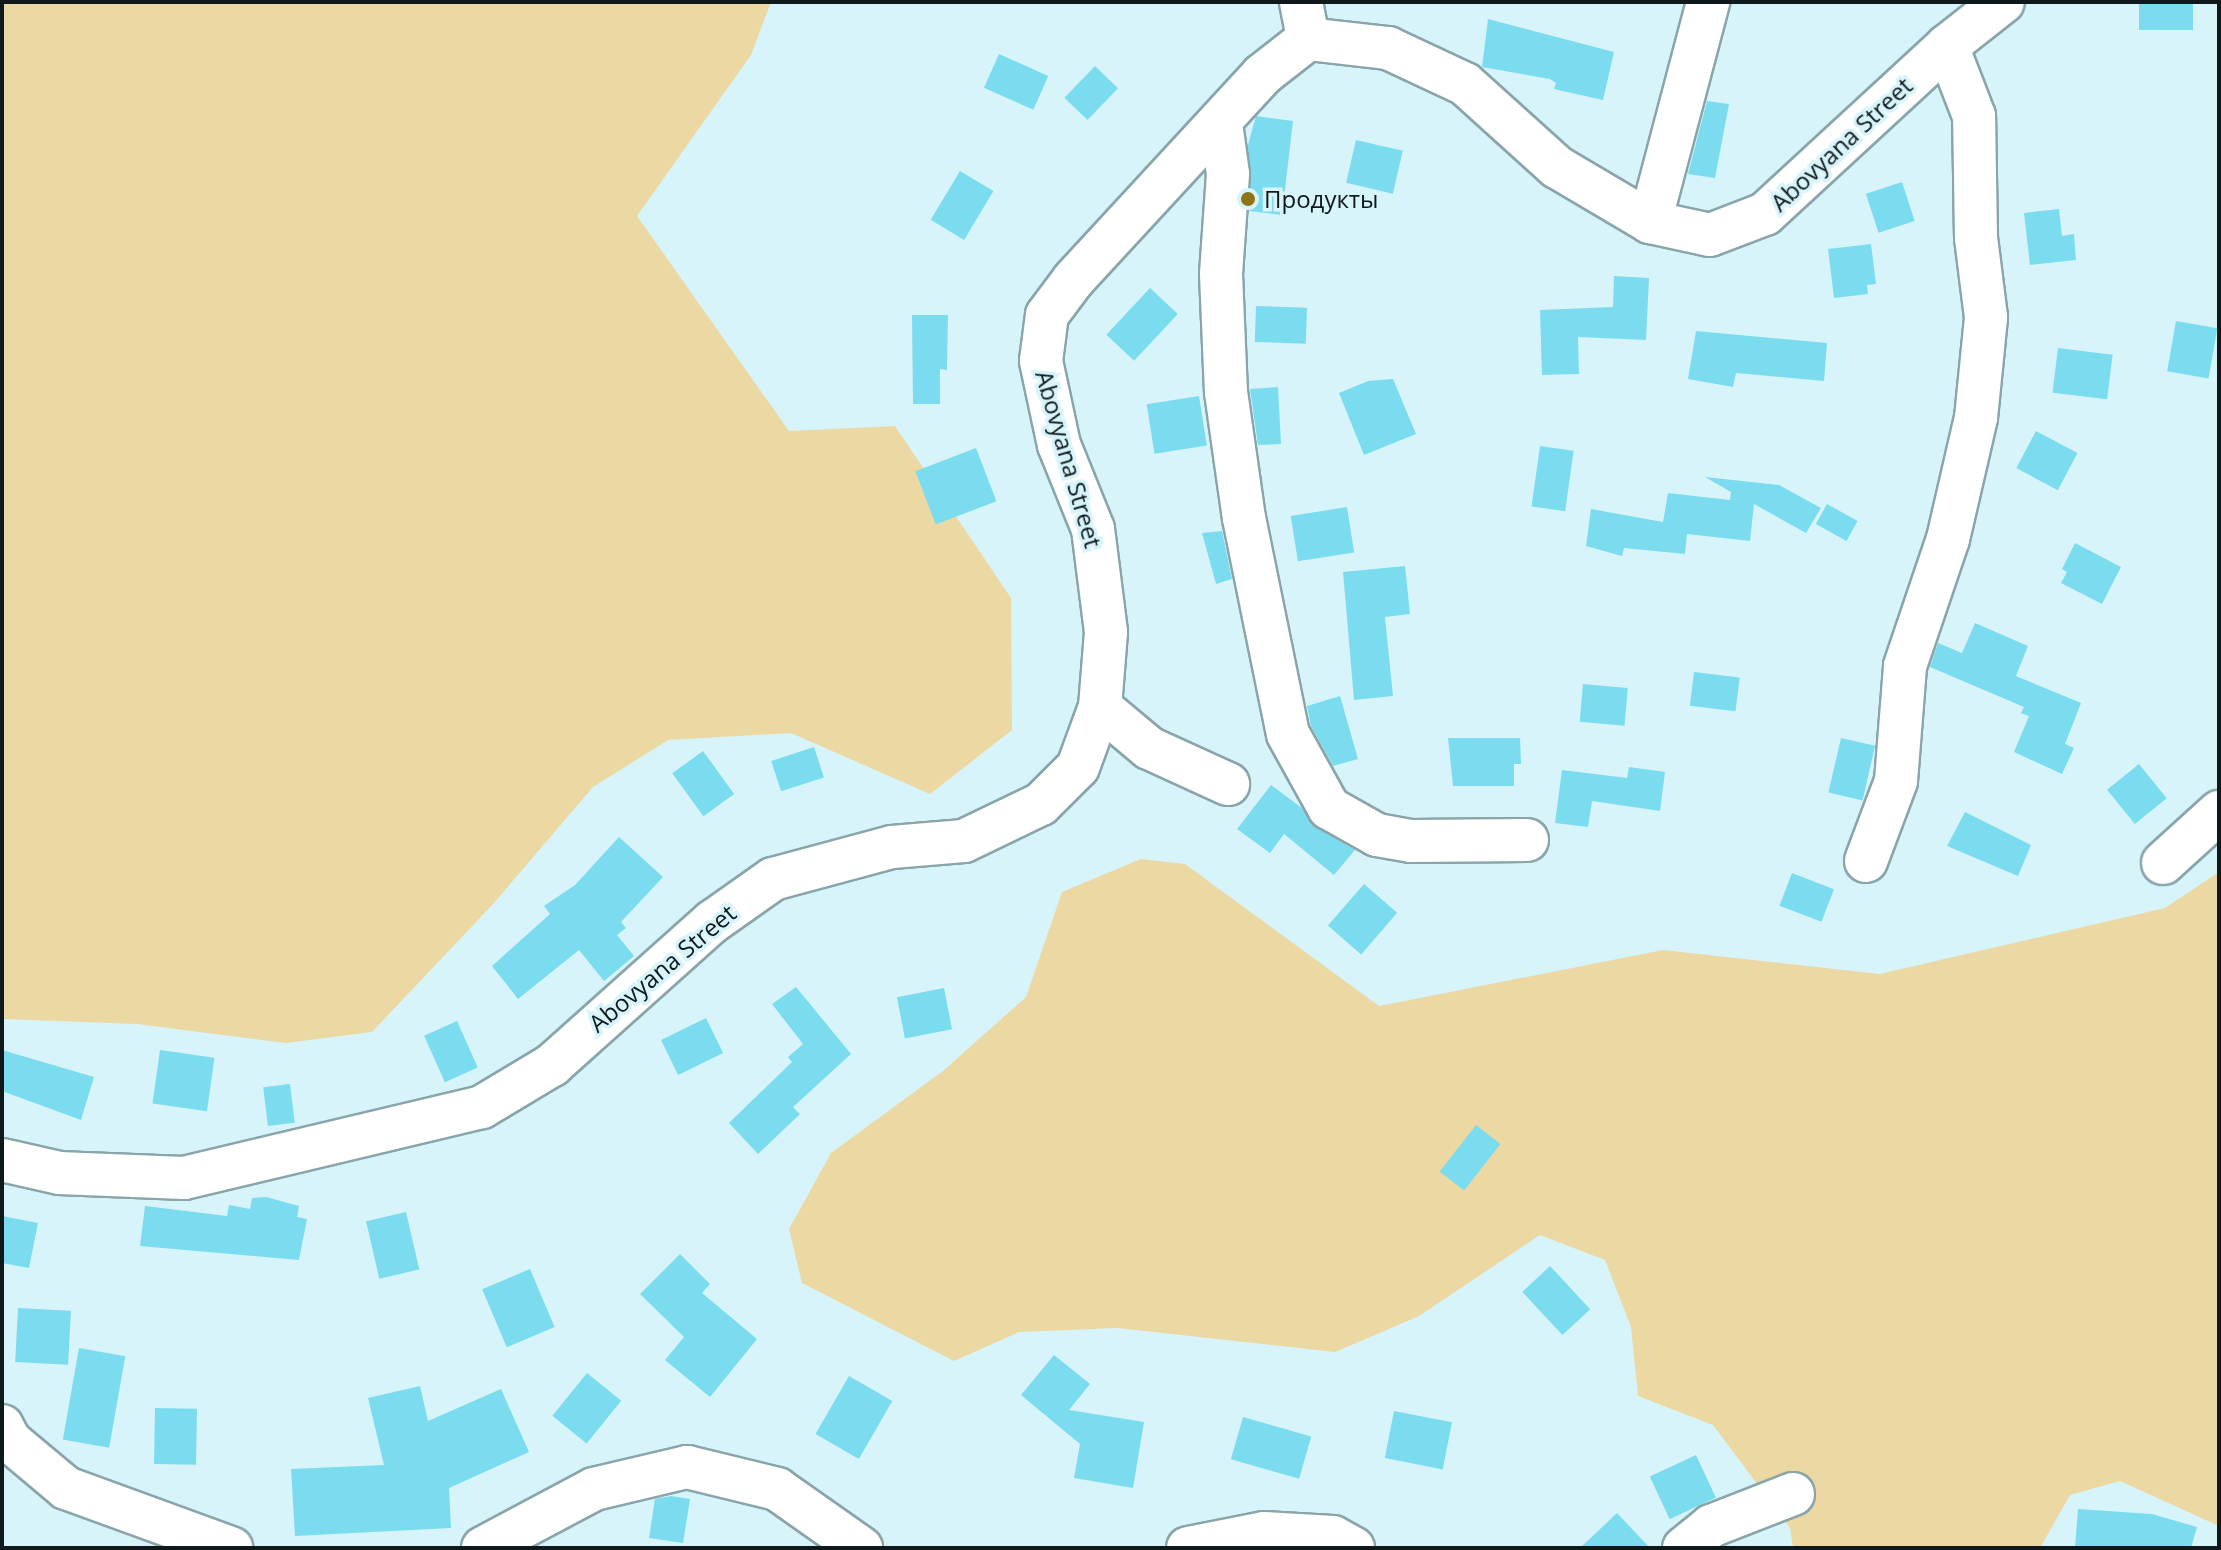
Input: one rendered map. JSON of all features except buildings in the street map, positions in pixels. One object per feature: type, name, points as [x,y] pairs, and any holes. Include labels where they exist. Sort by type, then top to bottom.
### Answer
[{"type":"street","points":[[1650,222],[1708,2]]},
{"type":"street","name":"Abovyana Street","points":[[2,1160],[59,1173],[184,1178],[482,1107],[552,1065],[712,922],[773,879],[892,847],[964,841],[1041,804],[1078,767],[1100,707],[1106,632],[1093,529],[1059,445],[1044,375],[1047,315],[1074,279],[1221,123],[1305,20],[1388,48],[1465,84],[1557,167],[1650,222],[1710,235],[1765,214],[1947,46],[2003,2]]},
{"type":"street","points":[[1866,861],[1896,781],[1905,666],[1948,539],[1976,418],[1986,317],[1976,238],[1974,116],[1947,46]]},
{"type":"street","points":[[1221,123],[1228,174],[1221,274],[1226,392],[1244,518],[1288,734],[1329,808],[1377,835],[1411,841],[1527,840]]},
{"type":"street","points":[[1100,707],[1149,748],[1228,784]]},
{"type":"street","points":[[2163,863],[2219,812]]},
{"type":"street","points":[[2,1426],[10,1441],[66,1488],[231,1548]]},
{"type":"street","points":[[483,1548],[594,1489],[687,1467],[777,1489],[861,1548]]},
{"type":"street","points":[[1684,1548],[1711,1526],[1793,1494]]},
{"type":"street","points":[[1188,1548],[1264,1533],[1333,1537],[1353,1548]]},
{"type":"shaded area","points":[[2,2],[771,2],[751,55],[637,216],[789,431],[895,426],[1011,598],[1012,730],[930,794],[791,733],[668,740],[593,787],[494,903],[372,1032],[286,1043],[137,1024],[2,1019]]},
{"type":"shaded area","points":[[1141,859],[1185,864],[1379,1006],[1663,950],[1880,974],[2165,908],[2219,872],[2219,1526],[2120,1481],[2070,1495],[2040,1548],[1793,1548],[1790,1528],[1713,1425],[1638,1396],[1631,1327],[1605,1260],[1540,1235],[1419,1316],[1335,1352],[1117,1328],[1019,1332],[954,1361],[802,1283],[789,1229],[831,1153],[943,1071],[1026,997],[1062,892]]},
{"type":"place","name":"Продукты","points":[[1248,199]]}]
